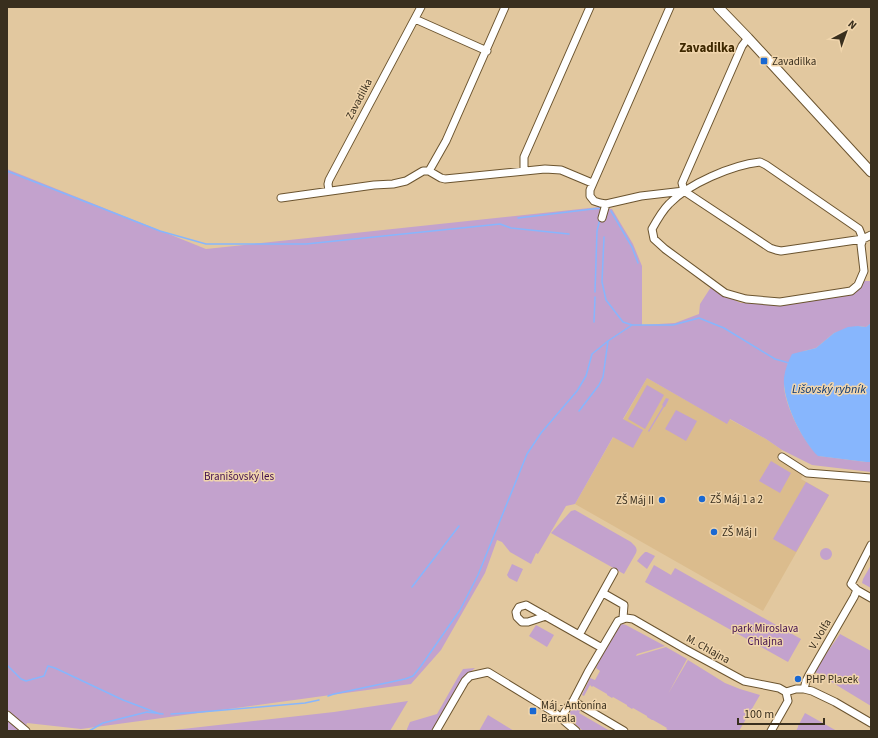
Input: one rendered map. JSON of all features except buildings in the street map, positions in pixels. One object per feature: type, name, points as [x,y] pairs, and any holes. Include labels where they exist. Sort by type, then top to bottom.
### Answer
[{"type":"street","name":"Zavadilka","points":[[329,191],[329,180],[421,7]]},
{"type":"street","points":[[429,171],[446,140],[487,51],[505,7]]},
{"type":"street","points":[[524,170],[524,157],[590,7]]},
{"type":"street","points":[[670,7],[592,183],[590,196],[594,201],[600,204],[606,204],[641,196],[684,191],[770,248],[781,251],[863,239],[871,235]]},
{"type":"street","points":[[718,7],[871,172]]},
{"type":"street","points":[[414,19],[487,51]]},
{"type":"street","points":[[684,191],[682,183],[742,46],[748,38]]},
{"type":"street","points":[[760,162],[859,228],[863,239],[861,245],[864,271],[858,285],[851,291],[780,302],[746,299],[725,293],[664,249],[654,239],[652,229],[658,217],[669,204],[684,191],[713,176],[746,164],[760,162]]},
{"type":"street","points":[[281,198],[374,185],[393,184],[406,181],[423,171],[429,171],[445,179],[545,168],[561,170],[592,183]]},
{"type":"street","points":[[602,218],[606,204]]},
{"type":"street","points":[[782,457],[807,473],[871,478]]},
{"type":"street","points":[[871,545],[850,584],[871,598]]},
{"type":"street","points":[[579,635],[614,572]]},
{"type":"street","name":"V. Volfa","points":[[804,689],[809,675],[857,590]]},
{"type":"street","points":[[561,718],[573,701],[618,621],[623,618],[624,605],[602,593]]},
{"type":"street","points":[[546,616],[602,648]]},
{"type":"street","name":"M. Chlajna","points":[[623,618],[633,619],[744,681],[778,688],[786,692]]},
{"type":"street","points":[[436,731],[465,680],[470,676],[488,672],[561,718],[576,731]]},
{"type":"street","points":[[772,731],[788,701],[786,692],[804,689],[821,695],[871,723]]},
{"type":"street","points":[[573,701],[624,731]]},
{"type":"street","points":[[7,715],[26,731]]},
{"type":"shaded area","name":"ZŠ Máj 1 a 2","points":[[647,378],[726,423],[729,419],[766,439],[782,450],[777,459],[803,475],[801,479],[829,495],[763,611],[575,504]]},
{"type":"green space","name":"Branišovský les","points":[[7,169],[206,249],[599,207],[612,209],[633,244],[642,266],[642,325],[675,323],[699,314],[700,304],[711,287],[725,296],[741,303],[780,304],[849,294],[864,281],[871,281],[871,323],[866,327],[858,326],[834,333],[816,348],[804,351],[788,363],[784,387],[788,405],[801,434],[819,456],[871,462],[871,472],[812,465],[782,450],[766,439],[730,419],[727,424],[647,378],[623,419],[643,430],[633,448],[613,437],[575,504],[566,506],[538,554],[536,553],[531,564],[510,552],[502,542],[497,540],[485,573],[441,650],[411,684],[81,729],[27,723],[24,731],[7,731]]},
{"type":"green space","points":[[647,385],[664,395],[645,429],[628,419]]},
{"type":"green space","points":[[666,398],[669,399],[649,432],[648,431]]},
{"type":"green space","points":[[676,410],[697,421],[686,441],[665,429]]},
{"type":"green space","points":[[771,461],[791,473],[780,493],[759,481]]},
{"type":"green space","points":[[806,482],[829,495],[796,552],[773,539]]},
{"type":"green space","points":[[575,510],[631,542],[635,546],[637,550],[636,553],[624,574],[551,533],[571,511]]},
{"type":"green space","points":[[824,548],[828,548],[832,554],[828,560],[824,560],[820,556],[820,552]]},
{"type":"green space","points":[[645,552],[655,556],[647,569],[637,561]]},
{"type":"green space","points":[[512,564],[523,569],[517,582],[509,578],[507,575]]},
{"type":"green space","name":"park Miroslava Chlajna","points":[[654,565],[671,575],[675,568],[801,639],[788,662],[645,582]]},
{"type":"green space","points":[[871,565],[871,588],[862,583]]},
{"type":"green space","points":[[622,624],[665,646],[637,654],[636,656],[666,647],[687,659],[668,694],[688,660],[725,683],[760,695],[739,731],[670,731],[647,716],[633,708],[632,709],[613,697],[612,698],[593,686],[592,687],[590,685],[584,696],[582,695],[590,678],[595,680],[600,671],[596,668],[605,649],[619,626]]},
{"type":"green space","points":[[536,625],[554,635],[547,647],[529,636]]},
{"type":"green space","points":[[840,634],[871,651],[871,706],[815,672]]},
{"type":"green space","points":[[475,668],[462,679],[432,731],[407,731],[410,722],[437,714],[463,669]]},
{"type":"green space","points":[[408,701],[390,731],[165,731],[334,712]]},
{"type":"green space","points":[[572,708],[581,709],[579,713],[610,731],[583,731],[569,717]]},
{"type":"green space","points":[[805,713],[837,731],[796,731]]},
{"type":"green space","points":[[488,715],[514,731],[479,731]]},
{"type":"water","name":"Lišovský rybník","points":[[871,323],[871,462],[818,456],[806,441],[794,420],[786,397],[784,375],[788,363],[792,354],[816,348],[834,333],[848,327],[866,327]]},
{"type":"waterway","points":[[7,171],[160,231],[206,244],[306,244],[500,224],[511,228],[569,234]]},
{"type":"waterway","points":[[518,218],[601,208]]},
{"type":"waterway","points":[[611,211],[632,247],[638,263]]},
{"type":"waterway","points":[[595,292],[597,231],[600,219]]},
{"type":"waterway","points":[[604,237],[602,282],[606,300],[623,322],[632,325]]},
{"type":"waterway","points":[[594,322],[595,297]]},
{"type":"waterway","points":[[328,696],[405,679],[413,676],[421,666],[460,610],[478,575],[527,454],[541,433],[577,391],[586,376],[592,354],[608,341],[632,325],[673,325],[699,318],[724,328],[775,359],[789,363]]},
{"type":"waterway","points":[[579,411],[599,385],[603,377],[608,341]]},
{"type":"waterway","points":[[412,587],[459,526]]},
{"type":"waterway","points":[[7,665],[21,679],[26,681],[44,676],[48,666],[55,668],[123,700],[160,714]]},
{"type":"waterway","points":[[171,714],[305,703],[319,700]]},
{"type":"waterway","points":[[89,731],[103,723],[147,712],[163,714]]},
{"type":"place","name":"Zavadilka","points":[[764,61]]},
{"type":"place","name":"ZŠ Máj 1 a 2","points":[[702,499]]},
{"type":"place","name":"ZŠ Máj II","points":[[662,500]]},
{"type":"place","name":"ZŠ Máj I","points":[[714,532]]},
{"type":"place","name":"PHP Placek","points":[[798,679]]},
{"type":"place","name":"Máj - Antonína Barcala","points":[[533,711]]},
{"type":"district","name":"Zavadilka","points":[[707,48]]}]
